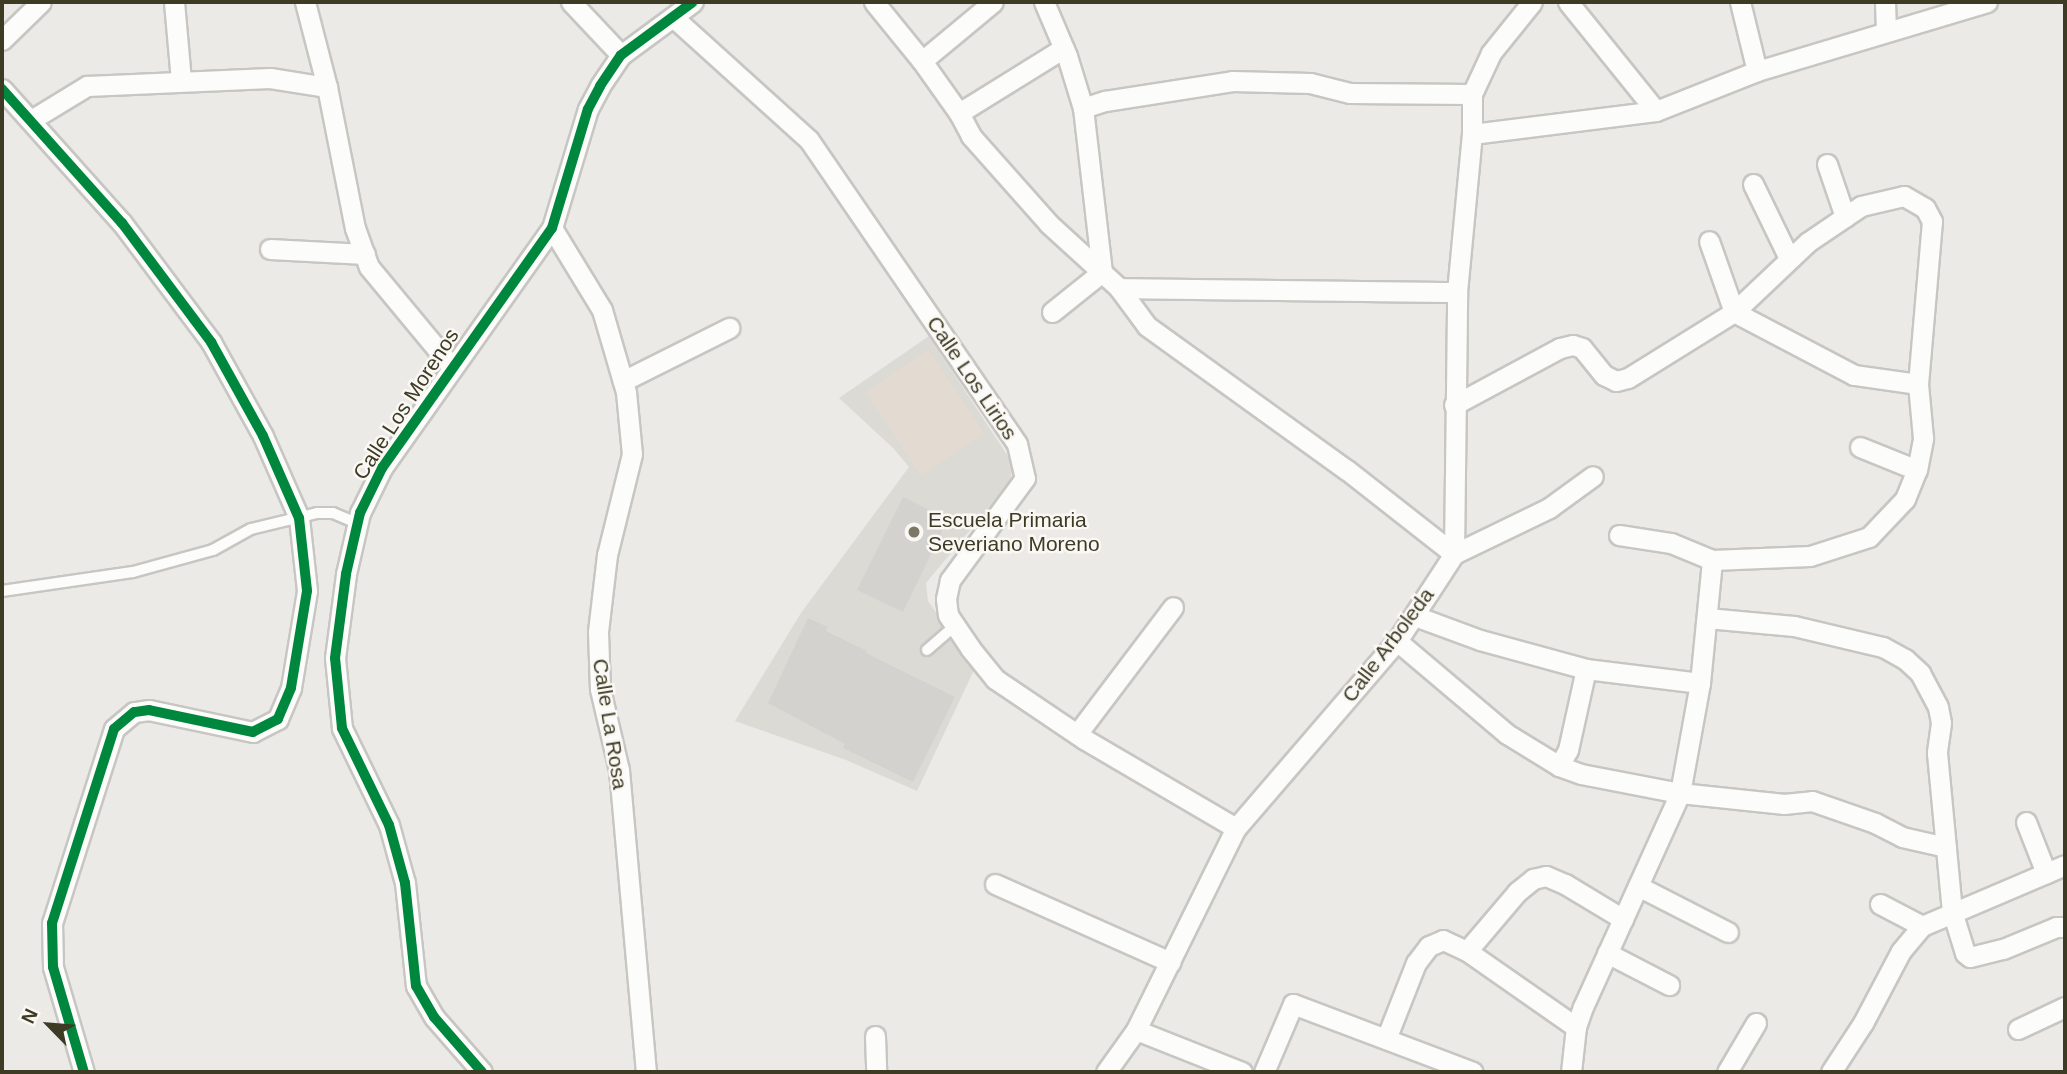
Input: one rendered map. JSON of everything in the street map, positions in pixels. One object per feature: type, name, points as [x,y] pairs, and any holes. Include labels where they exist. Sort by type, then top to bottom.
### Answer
[{"type":"street","points":[[2,40],[41,2]]},
{"type":"street","points":[[174,2],[181,81]]},
{"type":"street","points":[[305,2],[327,86],[355,228],[369,267],[453,367]]},
{"type":"street","points":[[571,2],[621,55]]},
{"type":"street","name":"Calle Los Morenos","points":[[482,1072],[434,1017],[416,986],[405,883],[389,825],[342,728],[335,658],[346,575],[358,523],[382,468],[552,228],[588,108],[621,55],[693,2]]},
{"type":"street","points":[[874,2],[960,113],[971,136],[1049,224],[1119,288],[1147,326],[1347,470],[1454,554]]},
{"type":"street","points":[[922,61],[993,2]]},
{"type":"street","points":[[1044,2],[1064,48],[1083,108],[1102,272]]},
{"type":"street","points":[[1454,554],[1457,292],[1472,134],[1472,94],[1491,53],[1532,2]]},
{"type":"street","points":[[1569,2],[1656,111]]},
{"type":"street","points":[[1740,2],[1757,71]]},
{"type":"street","points":[[1885,2],[1886,31]]},
{"type":"street","points":[[1472,134],[1656,111],[1757,71],[1987,2]]},
{"type":"street","name":"Calle Los Lirios","points":[[673,16],[808,140],[1017,444],[1026,478],[950,580],[946,599],[948,615],[955,626],[995,679],[1077,734],[1236,828]]},
{"type":"street","points":[[960,113],[1064,48]]},
{"type":"street","points":[[31,120],[87,86],[270,78],[327,86]]},
{"type":"street","points":[[1083,108],[1105,101],[1232,81],[1310,83],[1350,93],[1472,94]]},
{"type":"street","points":[[2,89],[122,223],[211,342],[263,436],[299,518],[307,591],[291,688],[278,719],[253,732],[149,710],[134,712],[114,729],[52,923],[53,967],[84,1072]]},
{"type":"street","points":[[1827,164],[1845,217]]},
{"type":"street","points":[[1753,184],[1789,258]]},
{"type":"street","points":[[1454,405],[1560,348],[1573,345],[1582,348],[1604,375],[1616,381],[1628,378],[1734,312],[1789,258],[1861,206],[1904,196],[1925,208],[1932,222],[1918,384],[1923,438],[1917,470],[1905,499],[1869,537],[1810,556],[1712,560],[1671,542],[1619,535]]},
{"type":"street","name":"Calle La Rosa","points":[[552,228],[602,310],[623,381],[632,454],[607,555],[598,644],[600,689],[619,770],[646,1072]]},
{"type":"street","points":[[1709,241],[1734,312],[1854,375],[1918,384]]},
{"type":"street","points":[[270,249],[365,254]]},
{"type":"street","points":[[1052,312],[1102,272]]},
{"type":"street","points":[[1119,288],[1457,292]]},
{"type":"street","points":[[623,381],[729,328]]},
{"type":"street","points":[[1860,446],[1917,470]]},
{"type":"street","points":[[1454,554],[1549,508],[1593,476]]},
{"type":"street","name":"Calle Arboleda","points":[[1106,1072],[1136,1030],[1236,828],[1397,641],[1454,554]]},
{"type":"street","points":[[1571,1072],[1576,1027],[1680,793],[1700,683],[1712,560]]},
{"type":"street","points":[[1077,734],[1173,607]]},
{"type":"street","points":[[1415,617],[1480,640],[1586,669],[1700,683]]},
{"type":"street","points":[[1707,618],[1794,626],[1882,647],[1906,659],[1920,673],[1938,707],[1941,723],[1937,753],[1952,911],[1965,953],[1969,957],[2003,949],[2056,927],[2065,927]]},
{"type":"street","points":[[1397,641],[1507,734],[1559,766],[1616,782],[1680,793],[1784,804],[1812,801],[1875,823],[1902,837],[1946,847]]},
{"type":"street","points":[[1559,766],[1569,750],[1586,669]]},
{"type":"street","points":[[2026,822],[2046,873]]},
{"type":"street","points":[[1831,1072],[1863,1023],[1901,951],[1922,926],[2065,865]]},
{"type":"street","points":[[1467,951],[1517,891],[1533,879],[1546,876],[1623,919]]},
{"type":"street","points":[[995,884],[1170,962]]},
{"type":"street","points":[[1638,886],[1728,932]]},
{"type":"street","points":[[1880,904],[1922,926]]},
{"type":"street","points":[[1386,1039],[1416,963],[1429,946],[1443,940],[1467,951],[1576,1027]]},
{"type":"street","points":[[1607,953],[1669,985]]},
{"type":"street","points":[[1264,1072],[1293,1004],[1473,1072]]},
{"type":"street","points":[[2018,1029],[2065,1007]]},
{"type":"street","points":[[1727,1072],[1756,1023]]},
{"type":"street","points":[[1136,1030],[1242,1072]]},
{"type":"street","points":[[875,1036],[876,1072]]},
{"type":"lane","points":[[2,591],[133,572],[213,550],[251,530],[317,513],[332,513],[358,523]]},
{"type":"lane","points":[[927,650],[955,626]]},
{"type":"shaded area","name":"Escuela Primaria Severiano Moreno","points":[[929,336],[1013,464],[1010,482],[926,583],[928,601],[975,668],[917,791],[846,760],[735,721],[801,613],[909,467],[893,448],[839,398]]},
{"type":"shaded area","points":[[928,350],[984,433],[921,475],[866,392]]},
{"type":"building","points":[[903,497],[948,519],[903,612],[857,590]]},
{"type":"building","points":[[808,618],[828,627],[826,631],[867,651],[866,653],[955,697],[913,782],[843,748],[845,744],[768,703]]},
{"type":"cycle path","points":[[482,1072],[434,1017],[416,986],[405,883],[389,825],[342,728],[335,658],[346,574],[360,513],[382,468],[552,228],[588,109],[600,86],[621,55],[693,2]]},
{"type":"cycle path","points":[[2,89],[122,223],[211,342],[263,436],[299,518],[307,591],[291,688],[278,719],[253,732],[149,710],[134,712],[114,729],[52,923],[53,967],[84,1072]]},
{"type":"place","name":"Escuela Primaria Severiano Moreno","points":[[914,532]]}]
